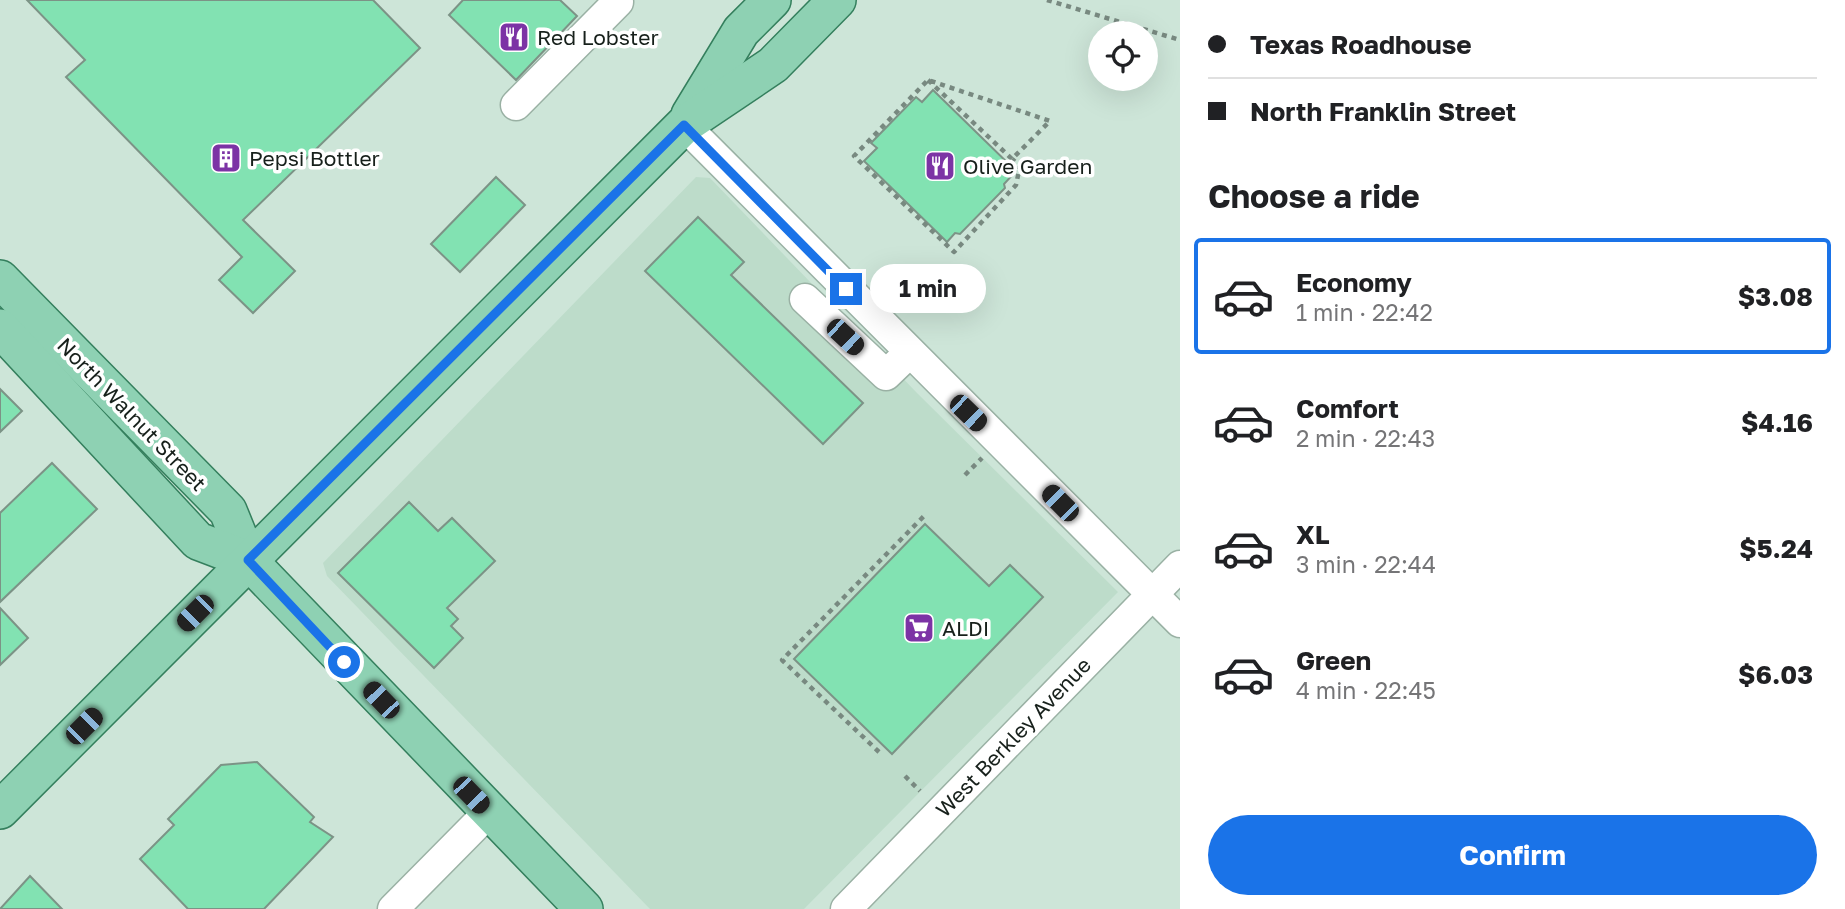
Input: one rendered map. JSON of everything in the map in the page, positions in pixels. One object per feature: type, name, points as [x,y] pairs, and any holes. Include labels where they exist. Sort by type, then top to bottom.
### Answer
[{"type":"main road","points":[[684,125],[741,31],[772,0]]},
{"type":"main road","points":[[0,810],[684,125],[773,65],[837,0]]},
{"type":"main road","name":"North Walnut Street","points":[[0,279],[228,511],[248,560],[488,813],[584,909]]},
{"type":"main road","name":"North Walnut Street","points":[[0,328],[198,541],[248,560]]},
{"type":"street","points":[[516,105],[618,2]]},
{"type":"street","points":[[684,125],[908,353],[1180,622]]},
{"type":"street","points":[[805,299],[886,375],[908,353]]},
{"type":"street","name":"West Berkley Avenue","points":[[846,909],[1180,566]]},
{"type":"street","points":[[393,909],[488,813]]},
{"type":"path","points":[[1048,0],[1180,40]]},
{"type":"path","points":[[928,80],[1050,121],[1012,159]]},
{"type":"path","points":[[928,80],[1020,166],[1016,185],[954,252],[854,156],[928,80]]},
{"type":"path","points":[[965,475],[982,458]]},
{"type":"path","points":[[879,752],[782,660],[926,514]]},
{"type":"path","points":[[905,776],[920,791]]},
{"type":"shaded area","points":[[696,177],[710,178],[917,393],[1118,592],[804,909],[650,909],[327,576],[323,563]]},
{"type":"building","name":"Pepsi Bottler","points":[[27,0],[373,0],[420,48],[243,220],[295,271],[253,313],[219,280],[242,257],[66,77],[85,60]]},
{"type":"building","name":"Red Lobster","points":[[463,0],[560,0],[577,16],[516,80],[449,15]]},
{"type":"building","name":"Olive Garden","points":[[933,90],[1016,171],[1004,184],[1005,188],[960,234],[955,233],[947,242],[864,161],[877,148],[871,143],[916,97],[922,102]]},
{"type":"building","points":[[496,177],[525,205],[460,272],[431,244]]},
{"type":"building","points":[[698,217],[744,262],[731,275],[863,403],[823,444],[645,271]]},
{"type":"building","points":[[0,389],[22,411],[0,432]]},
{"type":"building","points":[[52,463],[97,509],[0,602],[0,513]]},
{"type":"building","points":[[409,502],[438,531],[452,518],[495,561],[447,608],[458,619],[451,626],[463,638],[434,668],[338,573]]},
{"type":"building","name":"ALDI","points":[[925,524],[989,586],[1010,565],[1043,597],[892,754],[794,659]]},
{"type":"building","points":[[0,608],[28,638],[0,665]]},
{"type":"building","points":[[257,762],[314,817],[310,822],[333,837],[264,909],[188,909],[140,859],[174,825],[168,819],[221,765]]},
{"type":"building","points":[[30,876],[62,909],[0,909]]},
{"type":"place","name":"Red Lobster","points":[[514,37]]},
{"type":"place","name":"Pepsi Bottler","points":[[226,158]]},
{"type":"place","name":"Olive Garden","points":[[940,166]]},
{"type":"place","name":"ALDI","points":[[919,628]]},
{"type":"route","points":[[344,662],[248,560],[684,125],[846,289]]}]
